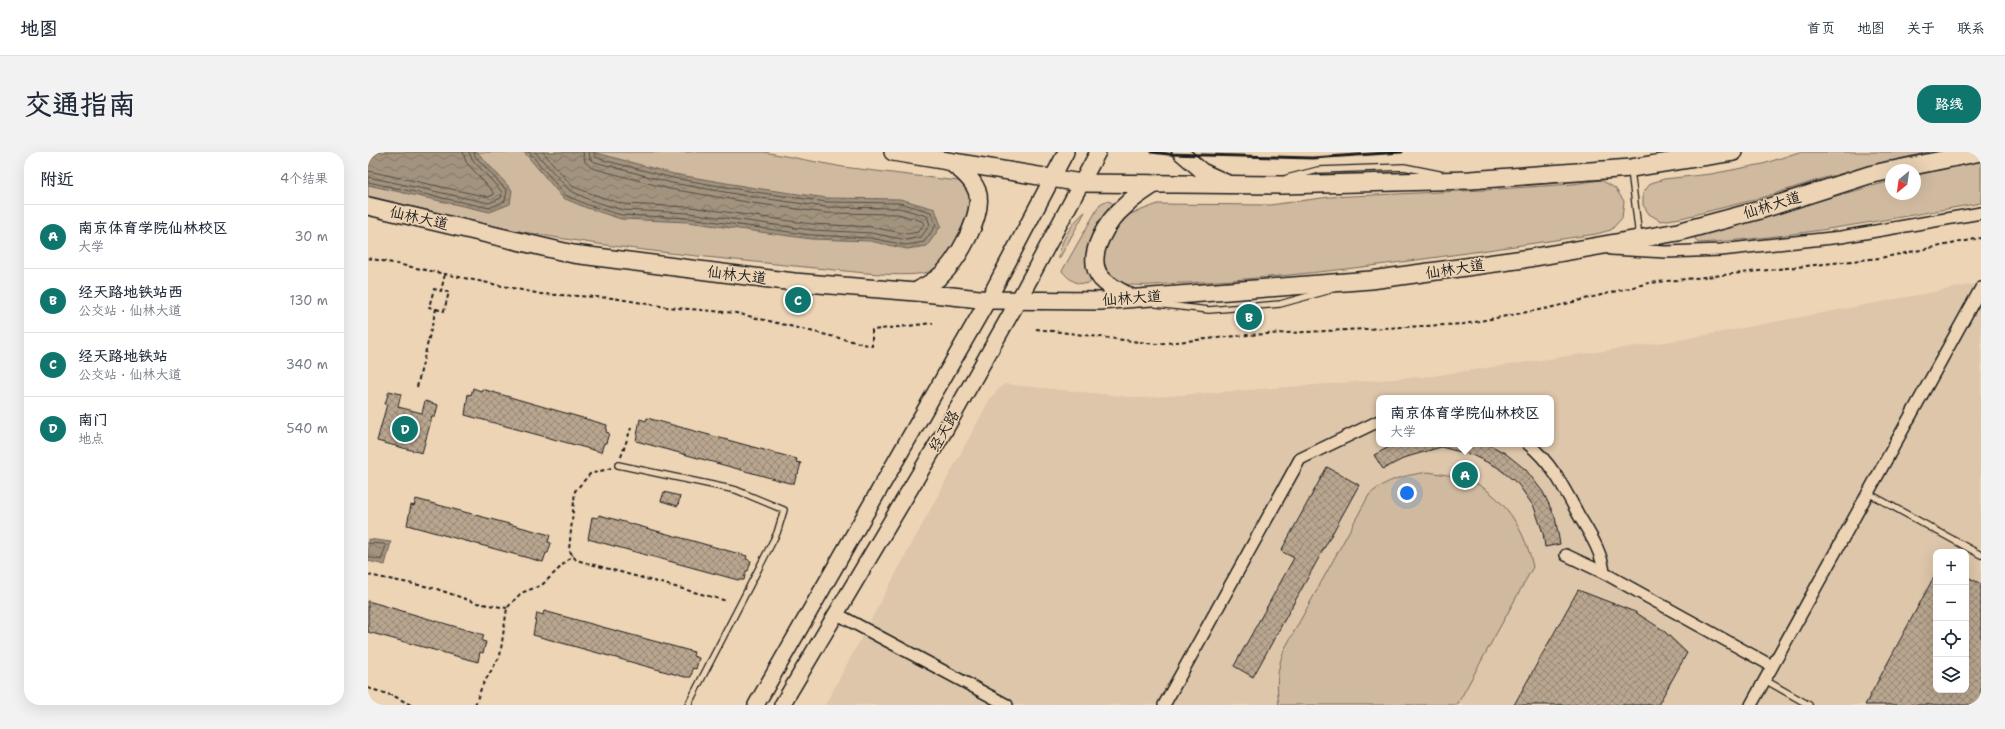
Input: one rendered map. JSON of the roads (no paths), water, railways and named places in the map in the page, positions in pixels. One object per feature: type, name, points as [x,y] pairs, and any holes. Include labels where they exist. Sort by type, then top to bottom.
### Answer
[{"type":"main road","points":[[893,152],[1082,183],[1154,185],[1258,185],[1470,180],[1631,168],[1733,152]]},
{"type":"main road","name":"经天路","points":[[756,705],[988,300],[1066,152]]},
{"type":"main road","name":"经天路","points":[[782,705],[837,614],[1018,301],[1098,152]]},
{"type":"main road","points":[[1180,152],[1202,171],[1218,180],[1234,185]]},
{"type":"main road","name":"仙林大道","points":[[1921,164],[1981,152]]},
{"type":"main road","points":[[916,292],[940,276],[955,257],[975,223],[979,208],[977,191],[974,185],[967,174],[950,162]]},
{"type":"main road","name":"仙林大道","points":[[368,206],[574,254],[794,282],[916,292],[988,300],[1100,301],[1371,280],[1524,259],[1678,232],[1760,210],[1869,175],[1885,172]]},
{"type":"main road","points":[[1132,298],[1114,288],[1101,277],[1096,264],[1096,251],[1100,240],[1117,214],[1126,205],[1154,185]]},
{"type":"street","points":[[1583,248],[1666,252],[1721,250],[1841,237],[1981,213]]},
{"type":"street","points":[[1751,705],[1981,288]]},
{"type":"street","points":[[1164,705],[1300,459],[1376,422]]},
{"type":"street","points":[[1532,447],[1540,453],[1564,487],[1598,548],[1604,573]]},
{"type":"street","points":[[1566,555],[1604,573],[1772,666]]},
{"type":"street","points":[[837,614],[1007,705]]},
{"type":"lane","points":[[1631,168],[1639,238]]},
{"type":"lane","points":[[368,214],[403,214]]},
{"type":"lane","points":[[1100,301],[1152,304],[1209,310],[1280,304],[1371,280]]},
{"type":"lane","points":[[618,466],[736,490],[784,510],[777,533],[688,705]]},
{"type":"lane","points":[[1868,493],[1981,555]]},
{"type":"lane","points":[[1765,680],[1809,705]]},
{"type":"water","points":[[368,152],[477,152],[512,190],[510,204],[490,212],[368,185]]},
{"type":"water","points":[[524,152],[593,152],[674,174],[755,188],[827,198],[900,199],[935,209],[941,226],[927,246],[907,249],[870,241],[811,239],[688,222],[621,219],[587,208],[563,198]]},
{"type":"water","points":[[368,539],[391,542],[385,565],[368,561]]},
{"type":"railway","points":[[1151,152],[1168,154],[1312,158],[1402,152]]},
{"type":"place","name":"经天路地铁站","points":[[798,300]]},
{"type":"place","name":"经天路地铁站西","points":[[1249,317]]},
{"type":"place","name":"南门","points":[[405,429]]},
{"type":"place","name":"南京体育学院仙林校区","points":[[1465,475]]}]
